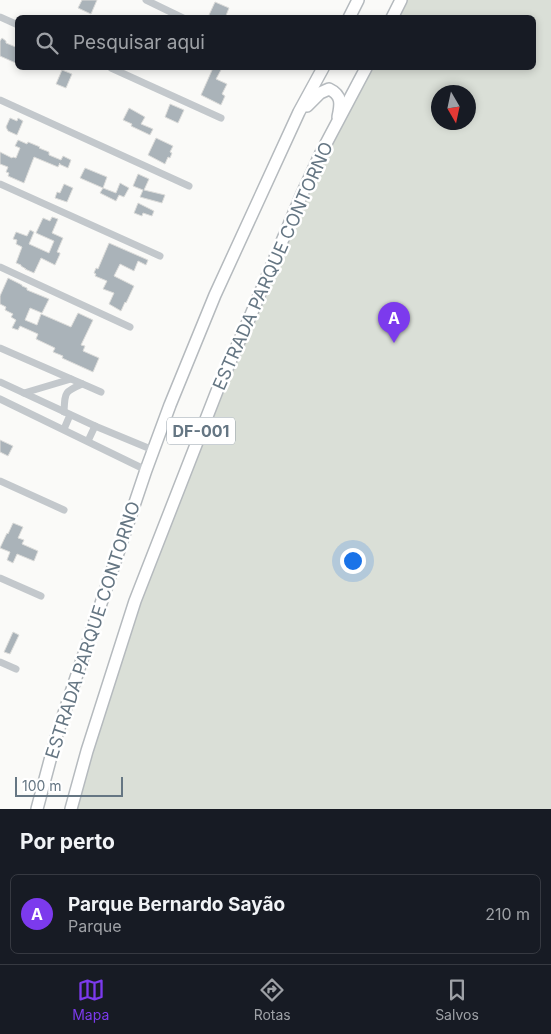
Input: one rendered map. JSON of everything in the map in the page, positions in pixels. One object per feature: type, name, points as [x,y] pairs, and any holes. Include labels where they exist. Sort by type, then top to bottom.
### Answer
[{"type":"main road","points":[[350,15],[358,0]]},
{"type":"main road","points":[[393,15],[400,0]]},
{"type":"main road","name":"ESTRADA PARQUE CONTORNO","points":[[37,809],[57,734],[146,470],[170,405],[216,295],[299,112],[322,70]]},
{"type":"main road","name":"ESTRADA PARQUE CONTORNO","points":[[71,809],[87,751],[135,601],[217,391],[302,194],[321,153],[365,70]]},
{"type":"main road","points":[[299,112],[320,93],[329,90],[336,93],[339,100],[340,108],[337,124]]},
{"type":"street","points":[[146,0],[177,15]]},
{"type":"street","points":[[0,17],[15,24]]},
{"type":"street","points":[[115,70],[221,118]]},
{"type":"street","points":[[0,100],[189,186]]},
{"type":"street","points":[[0,184],[160,256]]},
{"type":"street","points":[[0,267],[130,327]]},
{"type":"street","points":[[0,348],[101,392]]},
{"type":"street","points":[[24,393],[70,379]]},
{"type":"street","points":[[0,382],[95,426],[153,450]]},
{"type":"street","points":[[64,429],[67,413],[65,394],[68,390],[82,384]]},
{"type":"street","points":[[0,399],[146,470]]},
{"type":"street","points":[[88,441],[95,426]]},
{"type":"street","points":[[0,481],[64,510]]},
{"type":"street","points":[[0,578],[41,596]]},
{"type":"street","points":[[0,662],[16,669]]},
{"type":"shaded area","points":[[399,0],[551,0],[551,809],[72,809],[176,486],[362,70],[536,70],[536,15],[391,15]]},
{"type":"building","points":[[82,0],[97,0],[91,14],[78,8]]},
{"type":"building","points":[[215,2],[229,8],[226,15],[209,15]]},
{"type":"building","points":[[2,38],[6,43],[15,47],[15,63],[0,56],[0,41]]},
{"type":"building","points":[[62,70],[72,74],[66,88],[56,84]]},
{"type":"building","points":[[212,70],[221,70],[216,79],[227,84],[222,94],[225,96],[221,105],[201,95]]},
{"type":"building","points":[[170,104],[184,110],[178,123],[165,117]]},
{"type":"building","points":[[129,108],[145,117],[141,124],[153,129],[150,135],[123,120]]},
{"type":"building","points":[[10,118],[17,121],[18,118],[23,121],[17,135],[8,131],[6,127]]},
{"type":"building","points":[[156,138],[173,146],[170,158],[168,157],[165,164],[148,155]]},
{"type":"building","points":[[18,140],[40,147],[49,152],[49,155],[61,160],[63,156],[71,160],[68,168],[59,164],[58,167],[34,157],[24,183],[8,176],[9,173],[6,172],[8,167],[0,164],[0,152],[16,158],[20,148],[15,146]]},
{"type":"building","points":[[85,168],[107,177],[103,188],[80,178]]},
{"type":"building","points":[[138,174],[149,179],[144,190],[165,195],[162,203],[140,197],[143,190],[133,186]]},
{"type":"building","points":[[120,183],[129,188],[124,197],[119,195],[116,201],[100,193],[103,188],[116,193]]},
{"type":"building","points":[[64,184],[73,188],[67,202],[55,198],[57,192],[60,193]]},
{"type":"building","points":[[138,203],[154,211],[152,216],[143,213],[142,216],[134,213]]},
{"type":"building","points":[[52,217],[58,219],[52,233],[63,238],[57,252],[60,254],[55,265],[41,258],[34,273],[16,263],[22,247],[16,244],[17,240],[13,239],[16,232],[27,236],[30,230],[34,232],[29,244],[49,253],[54,241],[36,233],[43,218],[50,221]]},
{"type":"building","points":[[109,243],[148,260],[146,265],[138,261],[134,271],[120,264],[114,276],[134,286],[121,311],[109,304],[114,293],[103,289],[107,281],[95,276],[96,274],[94,273],[96,268],[98,269]]},
{"type":"building","points":[[8,278],[27,288],[27,290],[49,299],[42,313],[30,308],[25,320],[37,325],[41,314],[71,327],[78,313],[93,320],[81,345],[85,346],[83,351],[99,358],[93,372],[53,352],[55,348],[36,339],[38,334],[20,326],[18,330],[12,328],[16,320],[11,317],[13,314],[5,310],[6,307],[0,304],[0,296]]},
{"type":"building","points":[[0,440],[13,446],[8,456],[0,452]]},
{"type":"building","points":[[13,523],[23,527],[18,538],[24,540],[22,544],[38,551],[34,561],[17,554],[13,563],[7,560],[10,552],[0,548]]},
{"type":"building","points":[[13,632],[19,635],[10,654],[4,652]]},
{"type":"place","name":"Parque Bernardo Sayão","points":[[394,343]]}]
